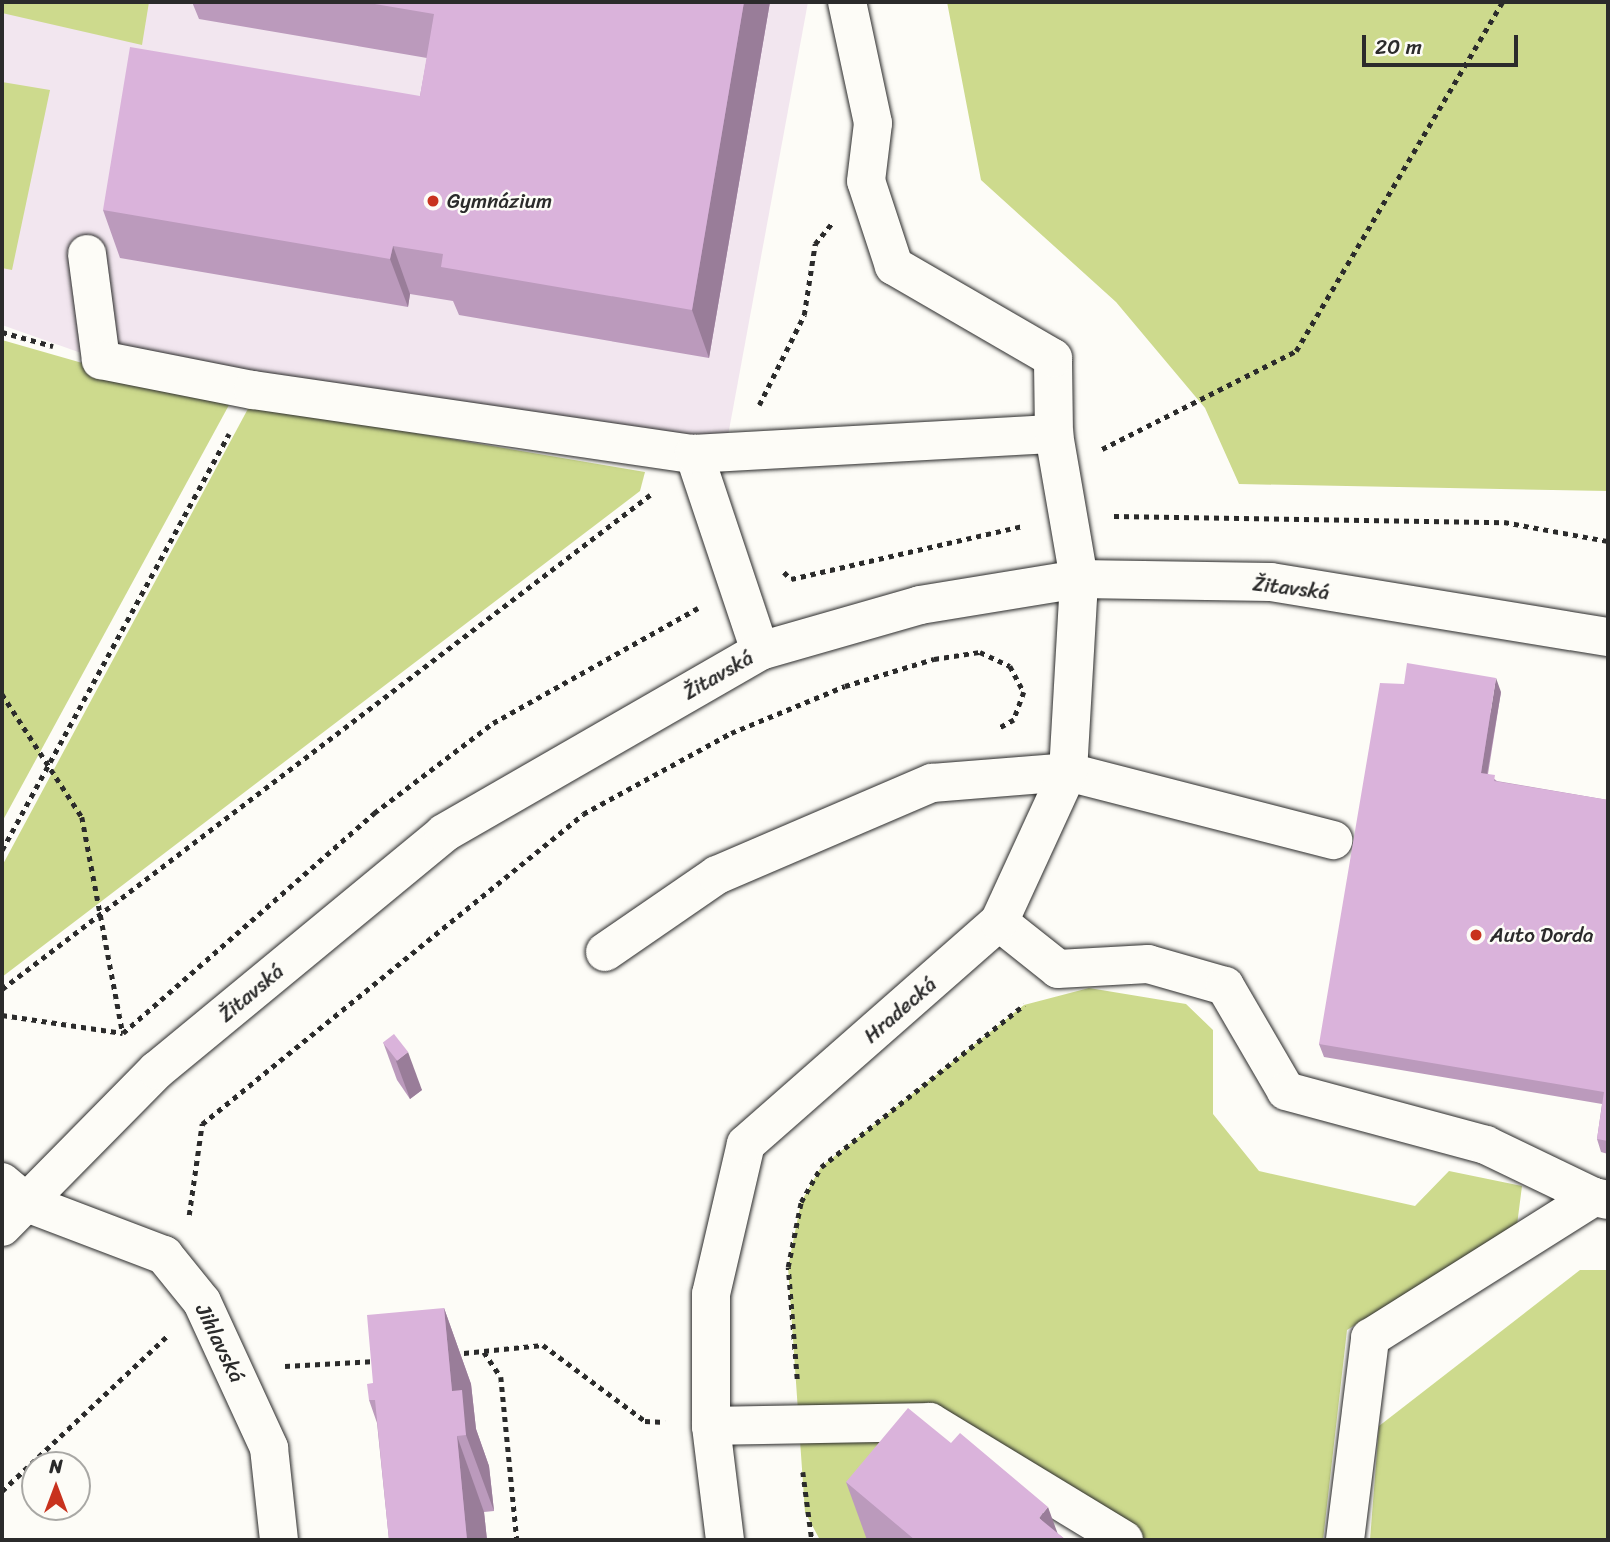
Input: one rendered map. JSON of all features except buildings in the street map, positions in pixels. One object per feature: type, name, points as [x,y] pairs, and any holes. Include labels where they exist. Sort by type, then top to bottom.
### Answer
[{"type":"street","points":[[848,2],[873,123],[866,181]]},
{"type":"street","name":"Hradecká","points":[[725,1540],[711,1426],[711,1294],[746,1144],[999,922],[1068,772],[1079,579],[1058,452],[1053,358],[894,266],[866,181]]},
{"type":"street","points":[[88,254],[101,360],[253,390],[694,454],[1058,452]]},
{"type":"street","points":[[694,454],[760,651]]},
{"type":"street","name":"Žitavská","points":[[10,1204],[157,1070],[444,833],[760,651],[920,605],[1079,579],[1270,582],[1608,637]]},
{"type":"street","points":[[605,952],[718,876],[932,783],[1068,772],[1333,840]]},
{"type":"street","points":[[999,922],[1058,969],[1149,964],[1225,986],[1286,1091],[1486,1145],[1601,1199]]},
{"type":"street","points":[[1345,1540],[1370,1338],[1601,1199]]},
{"type":"street","name":"Jihlavská","points":[[10,1204],[164,1255],[202,1302],[269,1448],[279,1540]]},
{"type":"street","points":[[711,1426],[930,1422],[1124,1540]]},
{"type":"path","points":[[1058,452],[1296,351],[1502,2]]},
{"type":"path","points":[[2,989],[96,914],[645,499],[694,454],[759,405],[804,316],[815,244],[866,181]]},
{"type":"path","points":[[2,850],[253,390]]},
{"type":"path","points":[[781,569],[791,579],[1068,515],[1504,522],[1608,541]]},
{"type":"path","points":[[2,1016],[123,1033],[418,780],[579,669],[703,606],[703,592]]},
{"type":"path","points":[[187,1229],[202,1124],[583,814],[731,733],[845,686],[934,659],[980,652],[1010,666],[1024,692],[1014,720],[996,730]]},
{"type":"path","points":[[2,694],[50,763],[82,817],[96,914],[123,1033]]},
{"type":"path","points":[[811,1540],[788,1267],[801,1202],[821,1167],[1024,1005]]},
{"type":"path","points":[[2,1491],[202,1302]]},
{"type":"path","points":[[444,1355],[543,1345],[645,1421],[711,1426]]},
{"type":"path","points":[[483,1352],[501,1377],[517,1540]]},
{"type":"path","points":[[280,1358],[287,1369],[392,1360]]},
{"type":"shaded area","points":[[2,2],[808,2],[725,452],[101,360],[2,325]]},
{"type":"green space","points":[[2,2],[149,2],[142,45],[2,13]]},
{"type":"green space","points":[[947,2],[1608,2],[1608,491],[1239,484],[1205,408],[1116,302],[981,180]]},
{"type":"green space","points":[[2,82],[50,90],[12,270],[2,268]]},
{"type":"green space","points":[[2,340],[229,405],[2,822]]},
{"type":"green space","points":[[250,405],[645,472],[640,491],[2,977],[2,866]]},
{"type":"green space","points":[[1089,988],[1186,1004],[1213,1030],[1213,1114],[1259,1171],[1415,1206],[1449,1171],[1522,1186],[1517,1225],[1347,1330],[1323,1540],[1124,1540],[1018,1487],[896,1540],[820,1540],[805,1512],[788,1267],[801,1202],[821,1167],[1024,1005]]},
{"type":"green space","points":[[1580,1270],[1608,1270],[1608,1540],[1370,1540],[1379,1426]]},
{"type":"place","name":"Gymnázium","points":[[433,201]]},
{"type":"place","name":"Auto Dorda","points":[[1476,935]]}]
